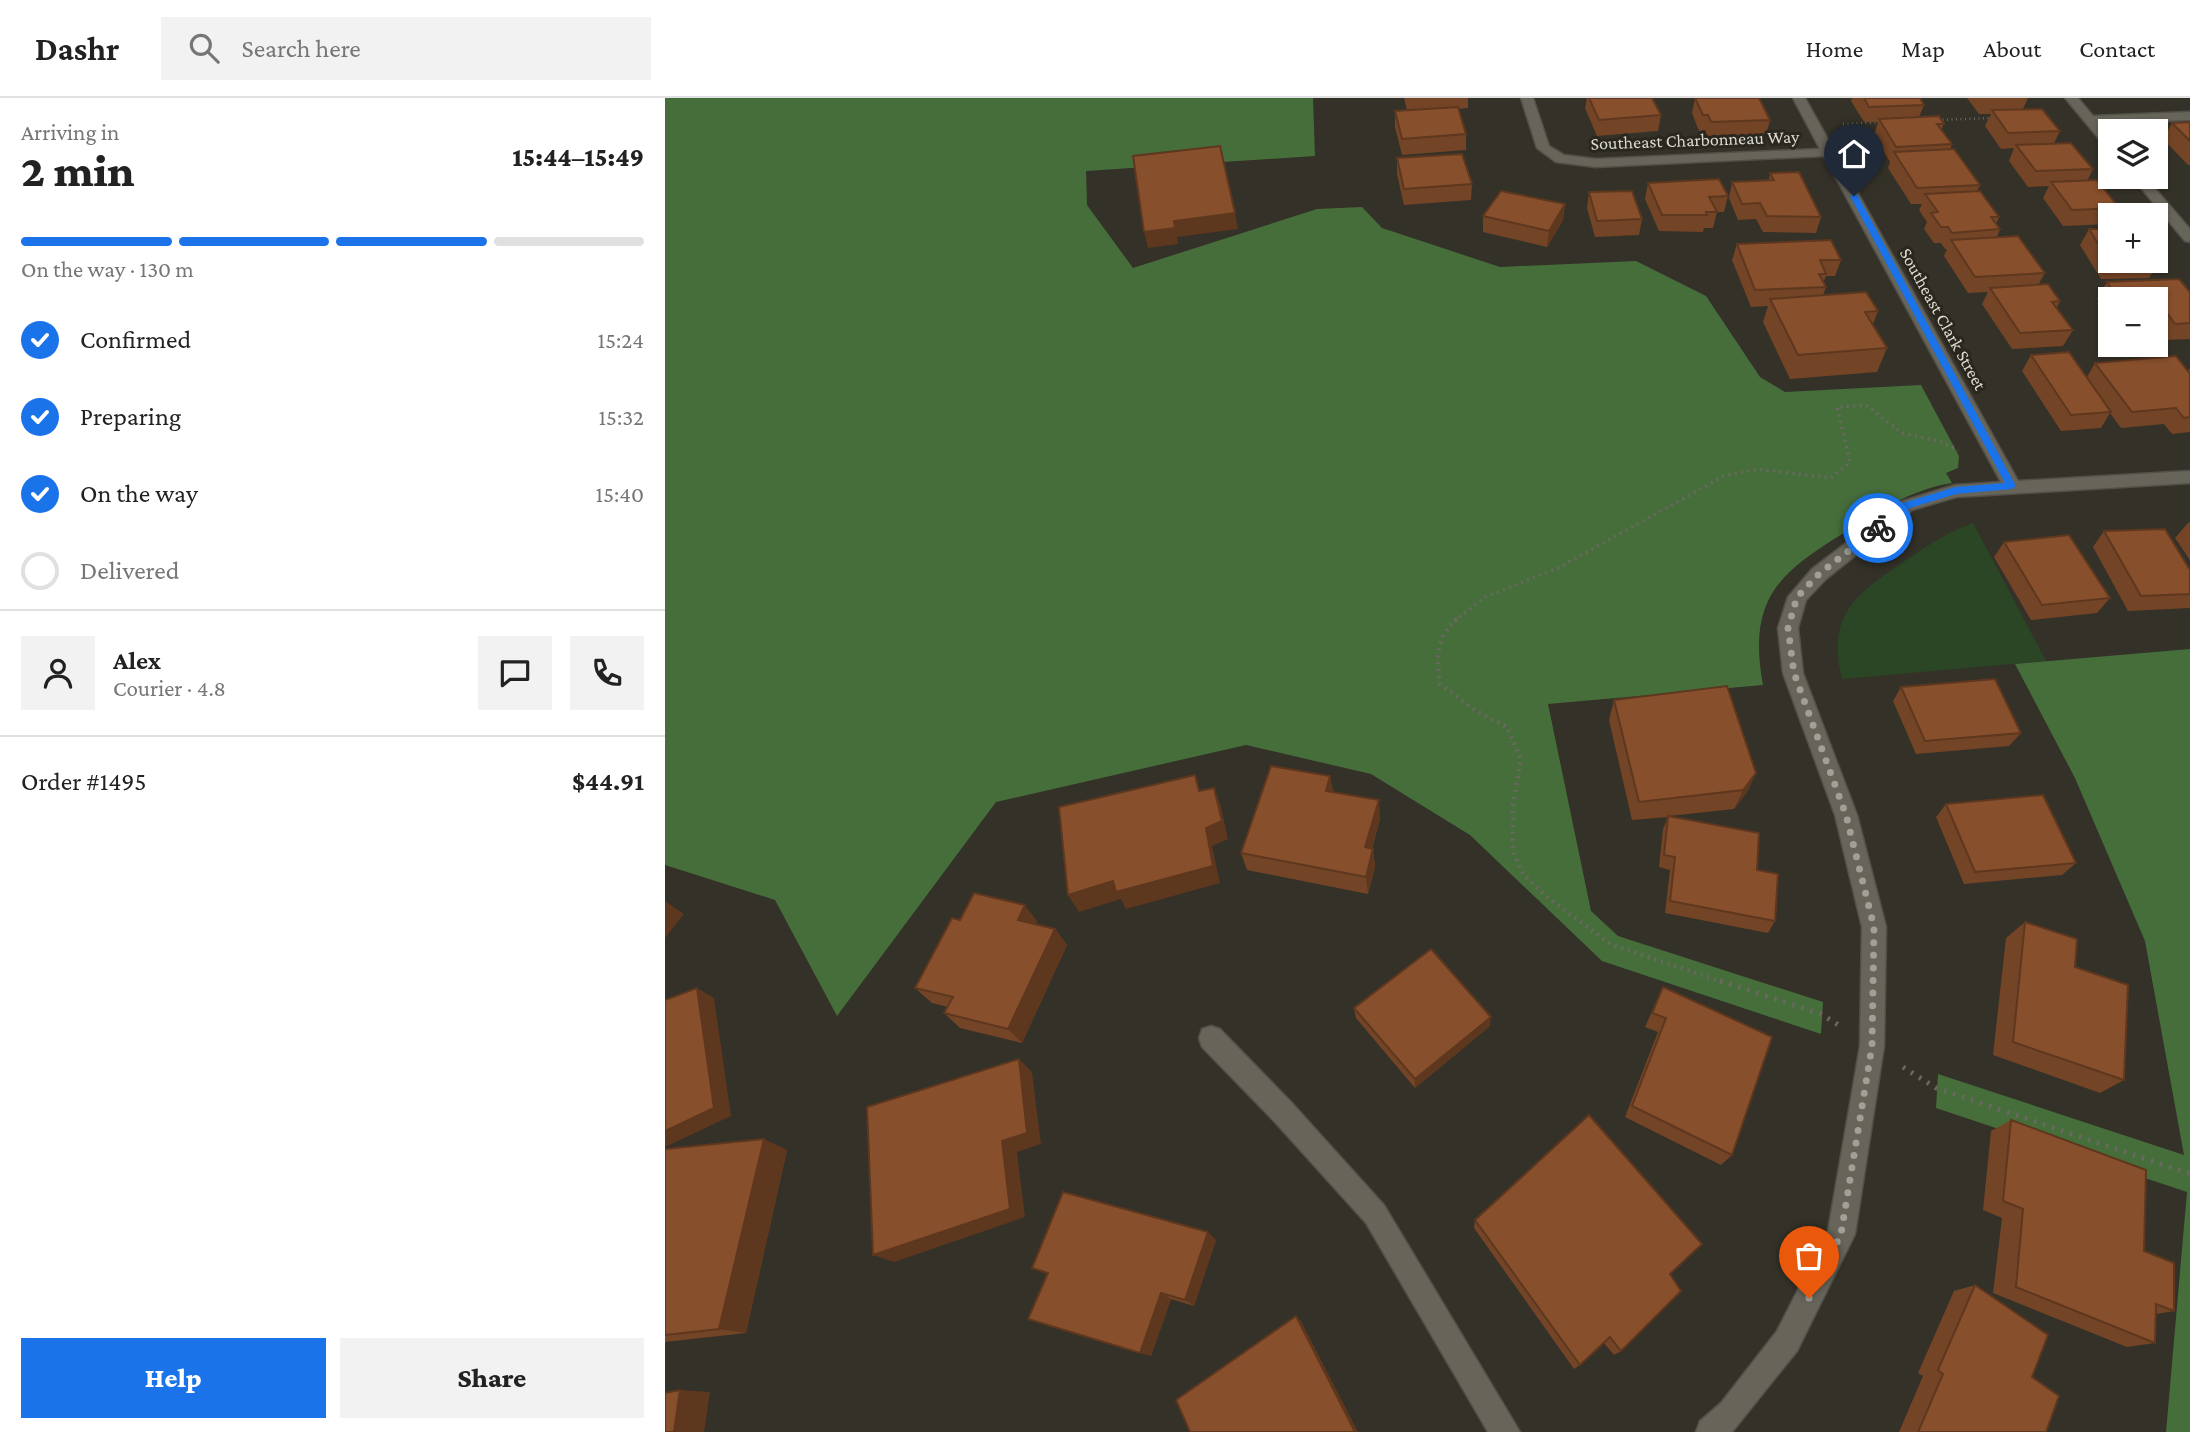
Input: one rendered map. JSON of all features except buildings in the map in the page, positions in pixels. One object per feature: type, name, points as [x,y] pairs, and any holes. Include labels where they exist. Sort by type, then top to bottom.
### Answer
[{"type":"street","name":"Southeast Charbonneau Way","points":[[1527,98],[1543,148],[1561,159],[1596,163],[1662,162],[1830,152]]},
{"type":"street","name":"Southeast Clark Street","points":[[1799,98],[2012,486]]},
{"type":"street","points":[[2071,98],[2098,129]]},
{"type":"street","points":[[2090,120],[2190,116]]},
{"type":"street","points":[[2148,189],[2190,238]]},
{"type":"street","points":[[1711,1432],[1731,1413],[1787,1341],[1841,1234],[1872,1046],[1874,927],[1846,815],[1794,673],[1788,628],[1797,597],[1819,574],[1906,506],[1955,491],[2190,477]]},
{"type":"street","points":[[1212,1038],[1375,1214],[1505,1432]]},
{"type":"path","points":[[1936,120],[2004,117]]},
{"type":"path","points":[[1815,125],[1896,122]]},
{"type":"path","points":[[1872,1046],[1821,1014],[1612,945],[1547,897],[1523,874],[1513,851],[1513,806],[1521,759],[1507,727],[1476,711],[1440,684],[1436,653],[1451,624],[1485,597],[1558,568],[1724,476],[1757,469],[1831,478],[1839,474],[1850,461],[1837,407],[1866,405],[1902,433],[1942,442],[1966,455]]},
{"type":"path","points":[[1936,1088],[2190,1174]]},
{"type":"green space","points":[[665,98],[1313,98],[1315,156],[1086,171],[1087,205],[1133,268],[1317,209],[1362,207],[1382,228],[1500,267],[1636,261],[1706,296],[1760,377],[1785,392],[1921,385],[1959,456],[1958,468],[1946,473],[1952,483],[1913,494],[1889,506],[1808,556],[1790,571],[1766,606],[1760,628],[1759,654],[1763,685],[1548,704],[1591,911],[1618,936],[1823,1002],[1821,1034],[1602,961],[1470,835],[1371,774],[1246,745],[996,802],[837,1016],[775,900],[665,865]]},
{"type":"green space","points":[[1973,523],[2046,661],[1842,679],[1838,637],[1842,621],[1850,607],[1861,594],[1890,571],[1939,539]]},
{"type":"green space","points":[[2190,649],[2190,1432],[2166,1432],[2187,1192],[1936,1108],[1938,1074],[2184,1155],[2145,941],[2075,778],[2015,664]]},
{"type":"way so far","points":[[1809,1298],[1841,1234],[1872,1046],[1874,927],[1846,815],[1794,673],[1788,628],[1797,597],[1819,574],[1878,528]]},
{"type":"route","points":[[1854,196],[2012,486],[1955,491],[1906,506],[1878,528]]}]
